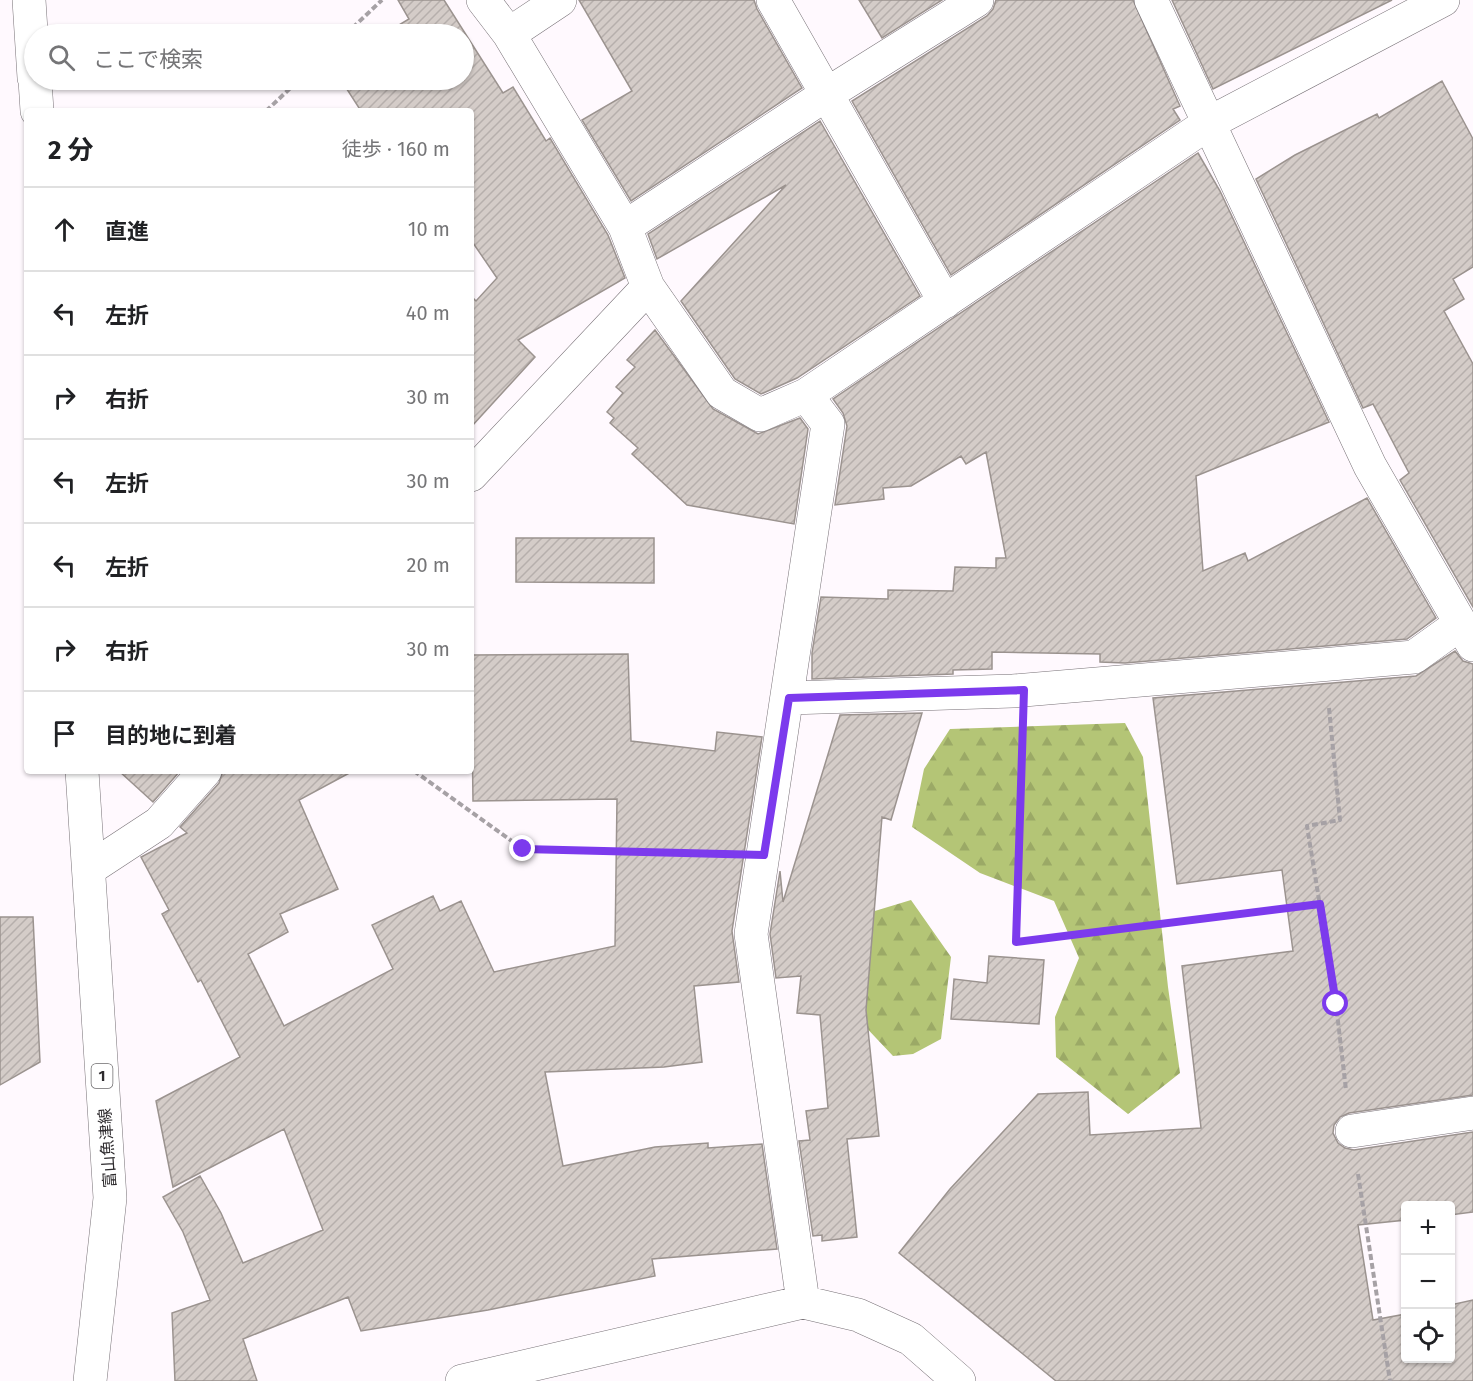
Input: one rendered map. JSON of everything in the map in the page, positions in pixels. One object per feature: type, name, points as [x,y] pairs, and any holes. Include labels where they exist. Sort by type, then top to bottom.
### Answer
[{"type":"street","points":[[29,0],[31,24]]},
{"type":"street","points":[[483,0],[509,34],[625,227],[648,287],[722,393],[760,415],[806,395],[1209,123],[1443,0]]},
{"type":"street","points":[[509,34],[560,0]]},
{"type":"street","points":[[773,0],[945,302]]},
{"type":"street","points":[[625,227],[827,94],[977,0]]},
{"type":"street","points":[[789,698],[1024,690],[1414,657],[1466,635],[1370,466],[1151,0]]},
{"type":"street","points":[[36,90],[37,108]]},
{"type":"street","points":[[474,473],[648,287]]},
{"type":"street","points":[[803,1302],[751,934],[789,698],[828,424],[806,395]]},
{"type":"street","name":"富山魚津線","points":[[82,774],[110,1198],[90,1381]]},
{"type":"street","points":[[89,868],[159,823],[202,774]]},
{"type":"street","points":[[1352,1131],[1473,1113]]},
{"type":"street","points":[[462,1381],[803,1302],[858,1315],[911,1339],[959,1381]]},
{"type":"path","points":[[356,24],[381,0]]},
{"type":"path","points":[[269,108],[288,90]]},
{"type":"path","points":[[1324,665],[1340,820],[1307,826],[1390,1381]]},
{"type":"path","points":[[1024,690],[1016,942],[1320,904]]},
{"type":"path","points":[[418,774],[523,849],[764,855]]},
{"type":"green space","points":[[1125,723],[1143,757],[1168,987],[1180,1073],[1128,1114],[1056,1057],[1055,1017],[1079,958],[1054,901],[980,873],[912,827],[924,769],[950,729]]},
{"type":"green space","points":[[911,900],[951,957],[941,1039],[913,1054],[893,1056],[842,1002],[855,917]]},
{"type":"building","points":[[398,0],[444,0],[459,24],[401,24],[409,19]]},
{"type":"building","points":[[579,0],[754,0],[802,88],[631,201],[582,120],[632,91]]},
{"type":"building","points":[[859,0],[942,0],[882,38]]},
{"type":"building","points":[[996,0],[1133,0],[1180,106],[1173,109],[1180,120],[951,275],[852,101],[987,16]]},
{"type":"building","points":[[1172,0],[1392,0],[1213,89]]},
{"type":"building","points":[[474,47],[503,93],[513,87],[546,141],[550,138],[608,235],[625,278],[518,340],[535,357],[474,424],[474,299],[476,301],[497,278],[474,244],[474,108],[359,108],[347,90],[474,90]]},
{"type":"building","points":[[1442,81],[1473,139],[1473,267],[1453,279],[1464,299],[1444,311],[1473,364],[1473,607],[1400,480],[1409,473],[1373,404],[1363,408],[1256,179],[1295,155],[1377,114],[1379,118]]},
{"type":"building","points":[[820,121],[920,296],[797,378],[761,394],[735,379],[681,301],[786,185],[657,259],[648,234]]},
{"type":"building","points":[[1198,153],[1220,191],[1329,422],[1196,476],[1203,571],[1245,553],[1248,561],[1367,498],[1436,618],[1407,639],[1125,663],[1100,662],[1100,654],[992,652],[992,669],[953,670],[953,674],[812,679],[812,653],[821,597],[888,599],[888,590],[953,591],[955,567],[996,568],[996,558],[1006,558],[986,452],[966,464],[961,456],[911,486],[883,488],[884,499],[835,505],[847,426],[843,413],[833,399]]},
{"type":"building","points":[[655,330],[713,409],[758,434],[800,418],[808,429],[794,524],[687,505],[632,454],[638,448],[610,423],[614,418],[607,412],[623,393],[616,387],[635,367],[627,360]]},
{"type":"building","points":[[516,538],[654,538],[654,583],[516,582]]},
{"type":"building","points":[[1455,651],[1463,661],[1473,664],[1473,1095],[1349,1113],[1340,1117],[1334,1125],[1333,1133],[1338,1143],[1354,1150],[1473,1132],[1473,1212],[1455,1214],[1455,1201],[1401,1201],[1401,1221],[1358,1225],[1373,1320],[1401,1315],[1401,1363],[1455,1363],[1455,1304],[1473,1300],[1473,1381],[1056,1381],[899,1253],[950,1189],[1038,1094],[1088,1092],[1090,1135],[1201,1128],[1182,966],[1293,951],[1282,870],[1177,884],[1153,698],[1416,676]]},
{"type":"building","points":[[628,654],[631,741],[715,751],[717,732],[762,737],[732,931],[739,982],[694,986],[702,1062],[664,1067],[545,1072],[563,1166],[655,1147],[708,1143],[708,1148],[762,1144],[777,1249],[652,1259],[655,1276],[488,1310],[361,1331],[348,1297],[243,1339],[257,1381],[175,1381],[172,1313],[210,1300],[183,1232],[163,1197],[200,1176],[221,1213],[243,1263],[323,1230],[284,1129],[173,1187],[156,1101],[240,1057],[201,980],[198,982],[162,914],[169,910],[141,857],[187,833],[180,827],[219,783],[222,774],[347,774],[299,800],[338,889],[280,914],[288,932],[248,954],[284,1026],[393,969],[372,925],[433,896],[440,911],[461,901],[494,972],[615,946],[617,799],[473,801],[474,655]]},
{"type":"building","points":[[922,713],[891,820],[882,817],[866,1010],[879,1136],[847,1139],[857,1237],[822,1241],[822,1235],[813,1236],[799,1141],[810,1140],[806,1111],[828,1108],[820,1015],[797,1013],[801,976],[776,978],[770,934],[780,871],[783,902],[840,715]]},
{"type":"building","points":[[122,774],[177,774],[153,802]]},
{"type":"building","points":[[0,917],[33,917],[40,1062],[0,1085]]},
{"type":"building","points":[[989,956],[1044,960],[1039,1024],[951,1019],[954,979],[987,983]]},
{"type":"route","points":[[523,849],[764,855],[789,698],[1024,690],[1016,942],[1320,904],[1336,1004]]}]
